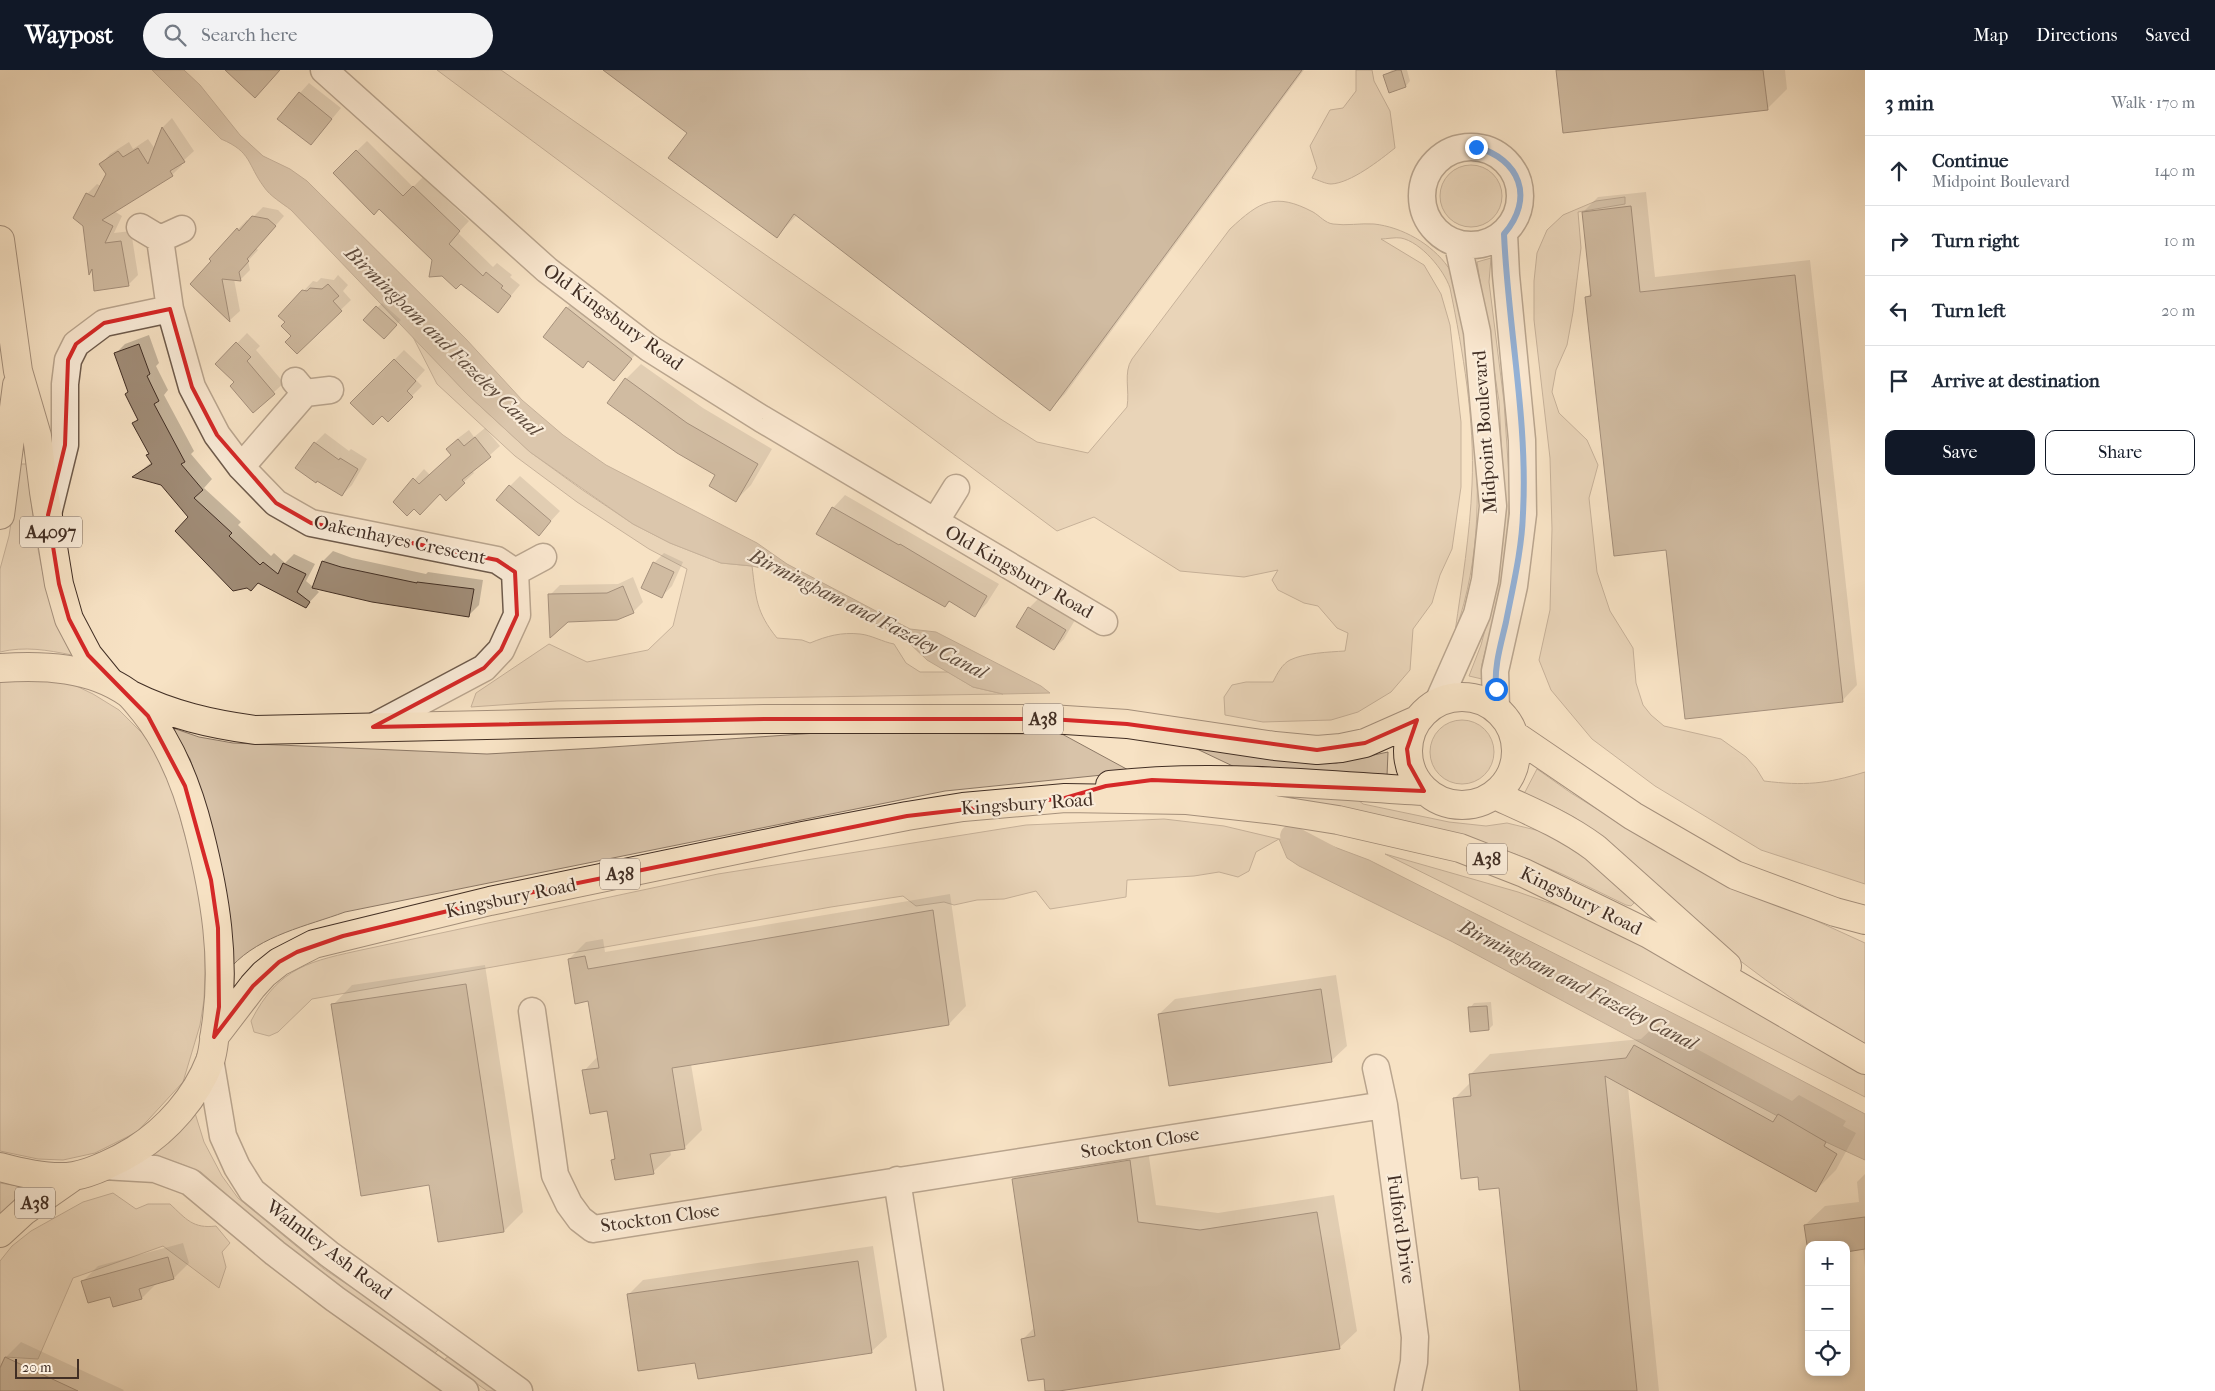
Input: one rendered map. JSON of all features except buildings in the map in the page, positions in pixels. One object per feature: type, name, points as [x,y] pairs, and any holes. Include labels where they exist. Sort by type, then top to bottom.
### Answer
[{"type":"main road","name":"A4097","points":[[0,240],[18,371],[37,436],[59,584],[69,619],[88,655],[120,688]]},
{"type":"main road","name":"A4097","points":[[0,514],[18,371]]},
{"type":"main road","points":[[0,668],[26,666],[68,669],[120,688],[148,716],[173,757],[185,786],[208,870],[218,928],[219,953],[219,1007],[212,1048],[197,1088],[159,1132],[126,1156],[74,1176],[28,1173],[0,1167]]},
{"type":"main road","name":"A38","points":[[120,688],[154,707],[182,717],[215,725],[255,730],[773,719],[1050,719],[1128,724],[1275,746],[1317,750],[1341,748],[1365,742],[1417,720],[1438,702]]},
{"type":"main road","points":[[1438,702],[1456,698],[1474,698],[1496,709],[1507,720],[1514,735],[1516,751],[1514,768],[1506,783],[1495,795]]},
{"type":"main road","points":[[1417,720],[1409,741],[1409,764],[1415,779],[1424,791]]},
{"type":"main road","points":[[1514,735],[1633,816],[1735,875],[1835,912],[1865,920]]},
{"type":"main road","name":"A38","points":[[1065,798],[1106,786],[1152,780],[1236,781],[1424,791],[1437,800],[1459,805],[1482,802],[1495,795],[1551,820],[1576,834],[1595,848],[1769,1004]]},
{"type":"main road","name":"Kingsbury Road","points":[[212,1048],[264,974],[279,962],[314,944],[490,901],[822,832],[907,816],[963,808],[1065,798],[1187,800],[1275,810],[1338,820],[1460,848],[1524,873],[1649,934],[1865,1060]]},
{"type":"main road","name":"A38","points":[[0,1234],[24,1211],[74,1176]]},
{"type":"street","name":"Old Kingsbury Road","points":[[324,70],[547,270],[649,348],[762,419],[1104,622]]},
{"type":"street","points":[[1461,147],[1476,147],[1490,151],[1502,158],[1512,169],[1518,182],[1520,203],[1513,223],[1504,234],[1490,242],[1474,246],[1458,245],[1437,233],[1428,222],[1422,208],[1421,193],[1424,178],[1432,165],[1445,154],[1461,147]]},
{"type":"street","name":"Oakenhayes Crescent","points":[[161,232],[170,309],[192,387],[217,435],[241,467],[276,503],[310,523],[497,560],[515,572]]},
{"type":"street","name":"Midpoint Boulevard","points":[[1496,709],[1495,671],[1514,586],[1524,514],[1522,440],[1504,234]]},
{"type":"street","name":"Midpoint Boulevard","points":[[1438,702],[1477,614],[1484,580],[1493,506],[1477,332],[1458,245]]},
{"type":"street","points":[[48,515],[65,445],[64,384],[68,360],[76,344],[104,323],[170,309]]},
{"type":"street","points":[[241,467],[310,388]]},
{"type":"street","name":"Old Kingsbury Road","points":[[934,522],[956,488]]},
{"type":"street","points":[[373,727],[484,668],[501,650],[517,615],[515,572],[543,557]]},
{"type":"street","name":"Stockton Close","points":[[532,1011],[555,1175],[568,1204],[580,1219],[593,1229],[1384,1105]]},
{"type":"street","name":"Walmley Ash Road","points":[[212,1048],[223,1136],[237,1167],[252,1191],[329,1254],[519,1391]]},
{"type":"street","name":"Fulford Drive","points":[[1376,1068],[1384,1105],[1415,1337],[1414,1362],[1408,1391]]},
{"type":"street","name":"Walmley Ash Road","points":[[103,1166],[155,1169],[190,1182],[275,1253],[335,1299],[465,1391]]},
{"type":"street","points":[[897,1180],[930,1391]]},
{"type":"highlighted area","points":[[170,309],[192,387],[217,435],[276,503],[311,523],[497,560],[515,572],[517,615],[501,650],[484,668],[373,727],[764,719],[1050,719],[1127,724],[1317,750],[1365,743],[1417,720],[1407,749],[1409,764],[1424,791],[1152,780],[1106,786],[1065,798],[907,816],[490,901],[343,936],[297,952],[279,962],[253,986],[214,1037],[219,1007],[218,928],[211,880],[185,786],[148,716],[88,655],[69,619],[59,584],[48,515],[65,445],[68,360],[76,344],[104,323]]},
{"type":"shaded area","points":[[437,70],[501,70],[999,418],[1037,442],[1088,453],[1127,407],[1127,376],[1132,359],[1230,229],[1250,212],[1268,202],[1288,202],[1313,212],[1330,223],[1343,225],[1374,224],[1406,233],[1434,251],[1448,267],[1454,278],[1469,371],[1477,462],[1477,519],[1470,576],[1455,632],[1468,540],[1471,503],[1472,436],[1470,411],[1450,288],[1443,273],[1431,258],[1409,241],[1401,238],[1381,239],[1424,265],[1441,294],[1450,325],[1461,422],[1461,487],[1452,549],[1440,575],[1432,603],[1413,629],[1410,670],[1391,692],[1358,712],[1331,720],[1263,722],[1225,715],[1224,697],[1232,685],[1246,682],[1273,682],[1282,667],[1290,660],[1309,654],[1345,651],[1348,633],[1337,628],[1318,606],[1304,603],[1278,590],[1272,580],[1278,570],[1244,577],[1180,571],[1094,517],[1057,531]]},
{"type":"shaded area","points":[[1356,70],[1372,70],[1374,81],[1390,111],[1395,148],[1356,175],[1339,183],[1331,184],[1312,178],[1317,168],[1310,146],[1330,110],[1343,108],[1356,91]]},
{"type":"shaded area","points":[[1471,165],[1483,167],[1493,174],[1500,184],[1502,196],[1500,208],[1493,218],[1483,225],[1471,227],[1459,225],[1449,218],[1442,208],[1440,196],[1442,184],[1449,174],[1459,167]]},
{"type":"shaded area","points":[[1625,197],[1625,204],[1578,212],[1581,248],[1573,312],[1567,345],[1556,370],[1552,392],[1559,413],[1587,440],[1598,465],[1589,498],[1597,572],[1610,611],[1633,648],[1636,683],[1643,705],[1664,726],[1721,739],[1746,757],[1764,781],[1804,784],[1839,779],[1865,772],[1865,884],[1761,850],[1655,786],[1592,739],[1551,690],[1539,660],[1550,610],[1552,529],[1550,458],[1534,320],[1534,281],[1537,253],[1547,230],[1563,215],[1596,201]]},
{"type":"shaded area","points":[[1491,258],[1489,282],[1504,402],[1510,492],[1506,548],[1498,602],[1482,664],[1482,679],[1469,676],[1481,645],[1493,600],[1504,492],[1499,401],[1477,262]]},
{"type":"shaded area","points":[[412,335],[467,394],[530,452],[581,489],[633,524],[670,543],[721,563],[752,566],[758,604],[770,629],[777,638],[802,640],[810,643],[840,634],[864,635],[894,644],[906,663],[920,672],[948,672],[973,687],[1003,694],[557,701],[471,707],[476,693],[549,644],[587,662],[648,650],[673,626],[687,569],[649,549],[577,502],[515,456],[437,384]]},
{"type":"shaded area","points":[[20,464],[27,464],[36,538],[46,586],[61,633],[72,655],[27,649],[0,652],[0,569],[9,536]]},
{"type":"shaded area","points":[[9,678],[68,682],[93,694],[119,710],[143,734],[159,757],[171,784],[204,913],[204,1000],[200,1025],[183,1082],[137,1132],[95,1153],[63,1160],[38,1159],[0,1151],[0,680]]},
{"type":"shaded area","points":[[1462,720],[1480,726],[1488,734],[1494,752],[1488,770],[1480,778],[1462,784],[1444,778],[1436,770],[1430,752],[1436,734],[1444,726]]},
{"type":"shaded area","points":[[170,727],[199,737],[233,743],[487,754],[817,733],[1062,734],[1132,772],[945,791],[345,912],[270,939],[244,955],[232,966],[205,806],[190,759]]},
{"type":"shaded area","points":[[1178,740],[1336,763],[1388,752],[1387,776],[1239,769]]},
{"type":"shaded area","points":[[1537,769],[1571,793],[1668,853],[1740,890],[1775,902],[1865,943],[1865,1045],[1814,1014],[1765,980],[1661,895],[1588,827],[1565,812],[1524,794]]},
{"type":"shaded area","points":[[1257,794],[1358,800],[1363,804],[1449,822],[1486,826],[1507,823],[1540,831],[1567,842],[1634,897],[1634,903],[1631,906],[1626,905],[1515,854],[1456,836],[1347,808]]},
{"type":"shaded area","points":[[1164,819],[1224,826],[1279,839],[1256,852],[1249,871],[1238,877],[1219,872],[1194,876],[1127,880],[1126,897],[1050,909],[1036,891],[1004,899],[977,900],[954,905],[944,902],[916,906],[903,896],[831,907],[312,999],[278,1032],[269,1036],[254,1032],[251,1021],[273,988],[285,977],[313,963],[346,953],[718,874],[1026,825]]},
{"type":"shaded area","points":[[1385,854],[1518,892],[1598,920],[1865,1074],[1865,1097],[1628,974]]},
{"type":"shaded area","points":[[195,1113],[204,1142],[222,1176],[238,1198],[324,1269],[441,1347],[435,1353],[364,1305],[281,1244],[201,1172],[151,1155],[179,1132]]},
{"type":"shaded area","points":[[0,1183],[41,1190],[0,1220]]},
{"type":"shaded area","points":[[113,1193],[136,1209],[148,1204],[170,1204],[190,1222],[201,1226],[216,1226],[230,1243],[222,1252],[226,1267],[219,1288],[163,1246],[73,1278],[38,1359],[5,1357],[0,1367],[0,1261],[12,1246],[31,1231],[83,1202]]},
{"type":"shaded area","points":[[450,1355],[498,1391],[487,1391],[444,1360]]},
{"type":"water","points":[[152,70],[184,70],[200,85],[240,135],[263,156],[290,169],[307,181],[466,339],[522,400],[563,435],[606,465],[757,543],[787,564],[910,629],[936,632],[1041,686],[1050,693],[1003,694],[973,687],[927,660],[904,638],[781,573],[752,566],[721,563],[670,543],[633,524],[530,452],[467,394],[291,210],[267,190],[244,154],[221,139]]},
{"type":"water","points":[[1279,839],[1329,845],[1369,860],[1704,1029],[1865,1114],[1865,1160],[1826,1142],[1451,941],[1299,866],[1287,858]]},
{"type":"waterway","name":"Birmingham and Fazeley Canal","points":[[1291,836],[1329,856]]},
{"type":"route","points":[[1476,147],[1490,151],[1502,158],[1512,169],[1518,182],[1520,196],[1519,210],[1513,223],[1504,234],[1522,440],[1524,514],[1514,586],[1495,671],[1496,689]]}]
